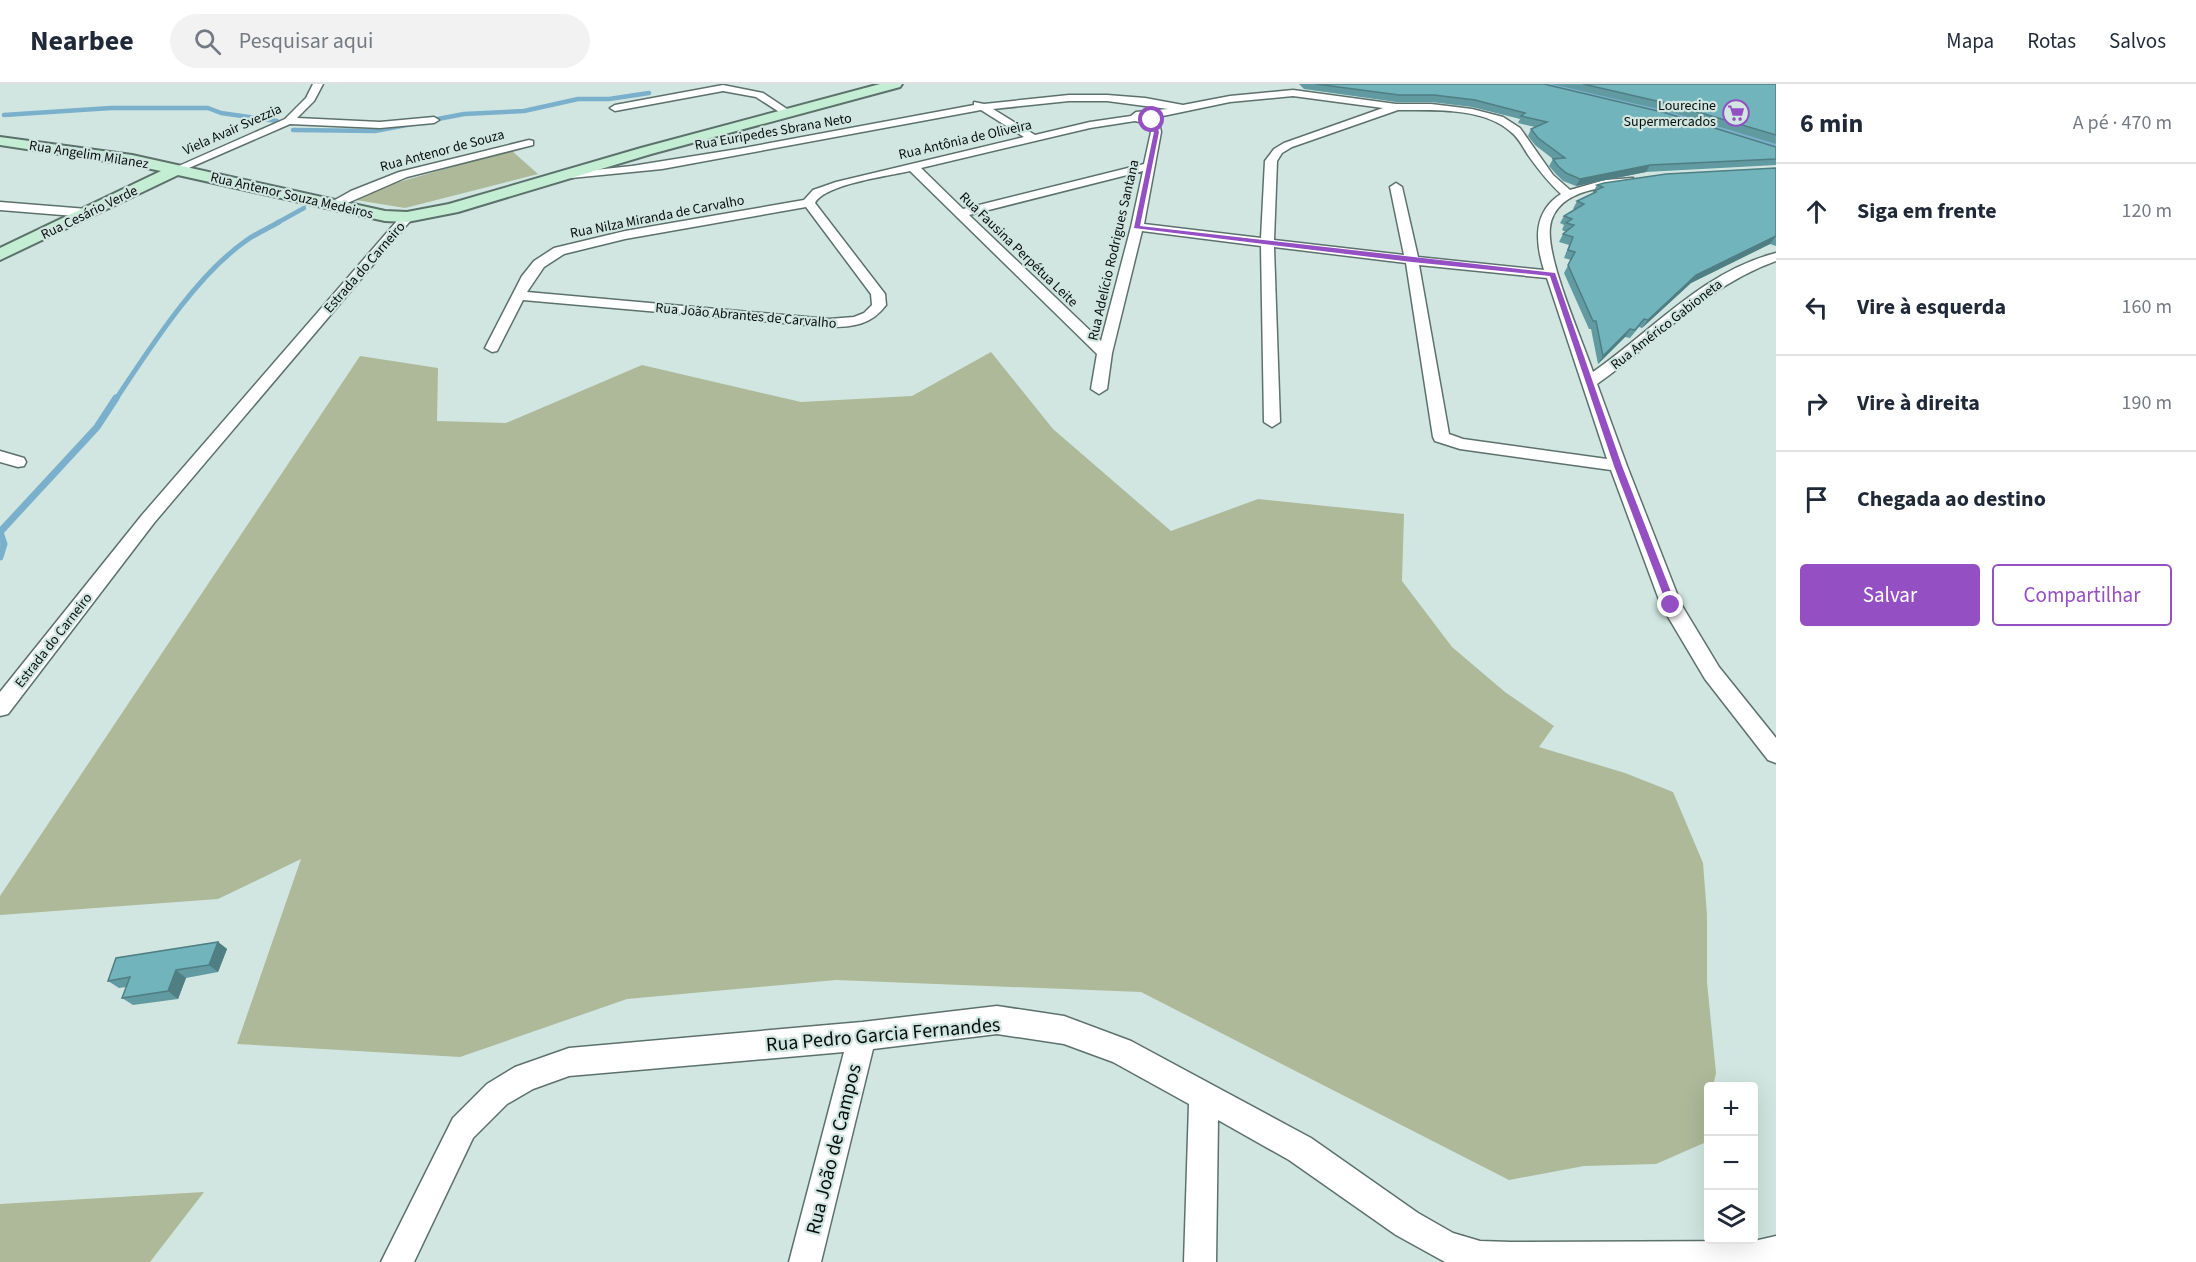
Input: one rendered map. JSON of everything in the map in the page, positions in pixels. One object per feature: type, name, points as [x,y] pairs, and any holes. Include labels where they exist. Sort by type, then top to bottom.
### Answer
[{"type":"street","name":"Viela Avair Svezzia","points":[[178,169],[289,121],[310,99],[318,84]]},
{"type":"street","name":"Estrada do Carneiro","points":[[0,708],[148,519],[407,217],[452,208],[571,175],[656,148],[895,84]]},
{"type":"street","name":"Rua Euripedes Sbrana Neto","points":[[571,175],[605,174],[790,145],[1039,92],[1095,88],[1140,93],[1158,97],[1181,108]]},
{"type":"street","points":[[615,108],[710,90],[730,89],[752,93],[788,113]]},
{"type":"street","points":[[1151,118],[1181,108],[1258,95],[1293,93],[1396,107],[1431,107],[1472,112],[1509,123],[1549,177],[1569,195]]},
{"type":"street","points":[[978,104],[1033,138]]},
{"type":"street","points":[[1272,422],[1267,243],[1271,160],[1278,151],[1288,145],[1396,107]]},
{"type":"street","name":"Rua Antônia de Oliveira","points":[[809,204],[812,196],[824,189],[912,166],[1033,138],[1136,118],[1151,118]]},
{"type":"street","name":"Rua Adelício Rodrigues Santana","points":[[1099,388],[1105,354],[1137,227],[1156,132],[1151,118]]},
{"type":"street","points":[[289,121],[380,125],[434,120]]},
{"type":"street","name":"Rua Angelim Milanez","points":[[0,141],[88,152],[178,169]]},
{"type":"street","name":"Rua Antenor de Souza","points":[[332,205],[376,184],[416,170],[529,143]]},
{"type":"street","name":"Rua Fausina Perpétua Leite","points":[[912,166],[1105,354]]},
{"type":"street","points":[[961,213],[1148,166]]},
{"type":"street","name":"Rua Antenor Souza Medeiros","points":[[178,169],[332,205],[385,216],[407,217]]},
{"type":"street","name":"Rua Cesário Verde","points":[[0,255],[178,169]]},
{"type":"street","points":[[1648,179],[1604,183],[1569,195],[1554,204],[1544,223],[1547,259],[1591,381],[1618,466],[1671,605],[1712,673],[1776,754]]},
{"type":"street","points":[[1396,187],[1412,260],[1440,433],[1445,440],[1618,466]]},
{"type":"street","name":"Rua João Abrantes de Carvalho","points":[[518,295],[829,323],[855,323],[865,320],[879,305],[879,294],[809,204]]},
{"type":"street","name":"Rua Nilza Miranda de Carvalho","points":[[492,348],[532,271],[559,251],[625,235],[809,204]]},
{"type":"street","points":[[0,206],[87,213]]},
{"type":"street","points":[[1137,227],[1552,275]]},
{"type":"street","name":"Rua Américo Gabioneta","points":[[1591,381],[1619,362],[1714,285],[1752,264],[1776,257]]},
{"type":"street","points":[[0,456],[18,462]]},
{"type":"street","name":"Rua Pedro Garcia Fernandes","points":[[397,1262],[463,1128],[497,1094],[525,1077],[569,1062],[862,1036],[997,1020],[1064,1030],[1120,1051],[1300,1149],[1407,1224],[1447,1247],[1480,1257],[1512,1260],[1763,1257]]},
{"type":"street","name":"Rua João de Campos","points":[[805,1262],[862,1036]]},
{"type":"street","points":[[1200,1262],[1204,1096]]},
{"type":"green space","points":[[511,150],[538,174],[405,208],[350,199],[385,186]]},
{"type":"green space","points":[[991,352],[1053,429],[1171,531],[1258,499],[1404,514],[1402,581],[1452,647],[1505,692],[1554,726],[1539,747],[1625,773],[1673,792],[1703,863],[1707,915],[1707,982],[1716,1073],[1714,1082],[1704,1082],[1704,1143],[1656,1164],[1584,1166],[1509,1180],[1141,992],[836,980],[627,999],[460,1057],[237,1044],[301,859],[218,899],[0,915],[0,896],[360,356],[438,368],[437,421],[506,423],[642,365],[801,402],[912,396]]},
{"type":"green space","points":[[204,1192],[150,1262],[0,1262],[0,1204]]},
{"type":"building","points":[[1316,84],[1544,84],[1666,113],[1776,147],[1776,159],[1650,165],[1580,179],[1566,173],[1558,166],[1553,159],[1565,158],[1538,138],[1531,129],[1547,122],[1521,116],[1525,113],[1475,100],[1434,95],[1399,95]]},
{"type":"building","points":[[1583,84],[1776,84],[1776,135],[1674,105]]},
{"type":"building","points":[[1776,168],[1776,236],[1696,275],[1648,320],[1644,319],[1635,330],[1630,329],[1603,356],[1596,321],[1593,321],[1568,265],[1575,252],[1568,250],[1573,237],[1563,234],[1574,225],[1566,223],[1572,219],[1564,216],[1584,204],[1577,201],[1596,192],[1594,191],[1603,187],[1597,185],[1604,183],[1666,174]]},
{"type":"building","points":[[218,942],[209,965],[176,970],[168,991],[122,998],[130,977],[108,981],[116,958]]},
{"type":"waterway","points":[[1548,84],[1696,118],[1776,142]]},
{"type":"waterway","points":[[293,130],[375,131],[464,114],[524,111],[578,99],[609,99],[649,93]]},
{"type":"waterway","points":[[4,115],[111,108],[208,108],[221,113],[277,121]]},
{"type":"waterway","points":[[277,223],[304,208]]},
{"type":"waterway","points":[[116,399],[175,314],[210,272],[247,240],[279,222]]},
{"type":"waterway","points":[[0,557],[4,544],[0,532],[97,427],[116,398]]},
{"type":"place","name":"Lourecine Supermercados","points":[[1736,113]]},
{"type":"route","points":[[1152,120],[1156,132],[1137,227],[1552,275],[1591,381],[1618,466],[1671,605]]}]
